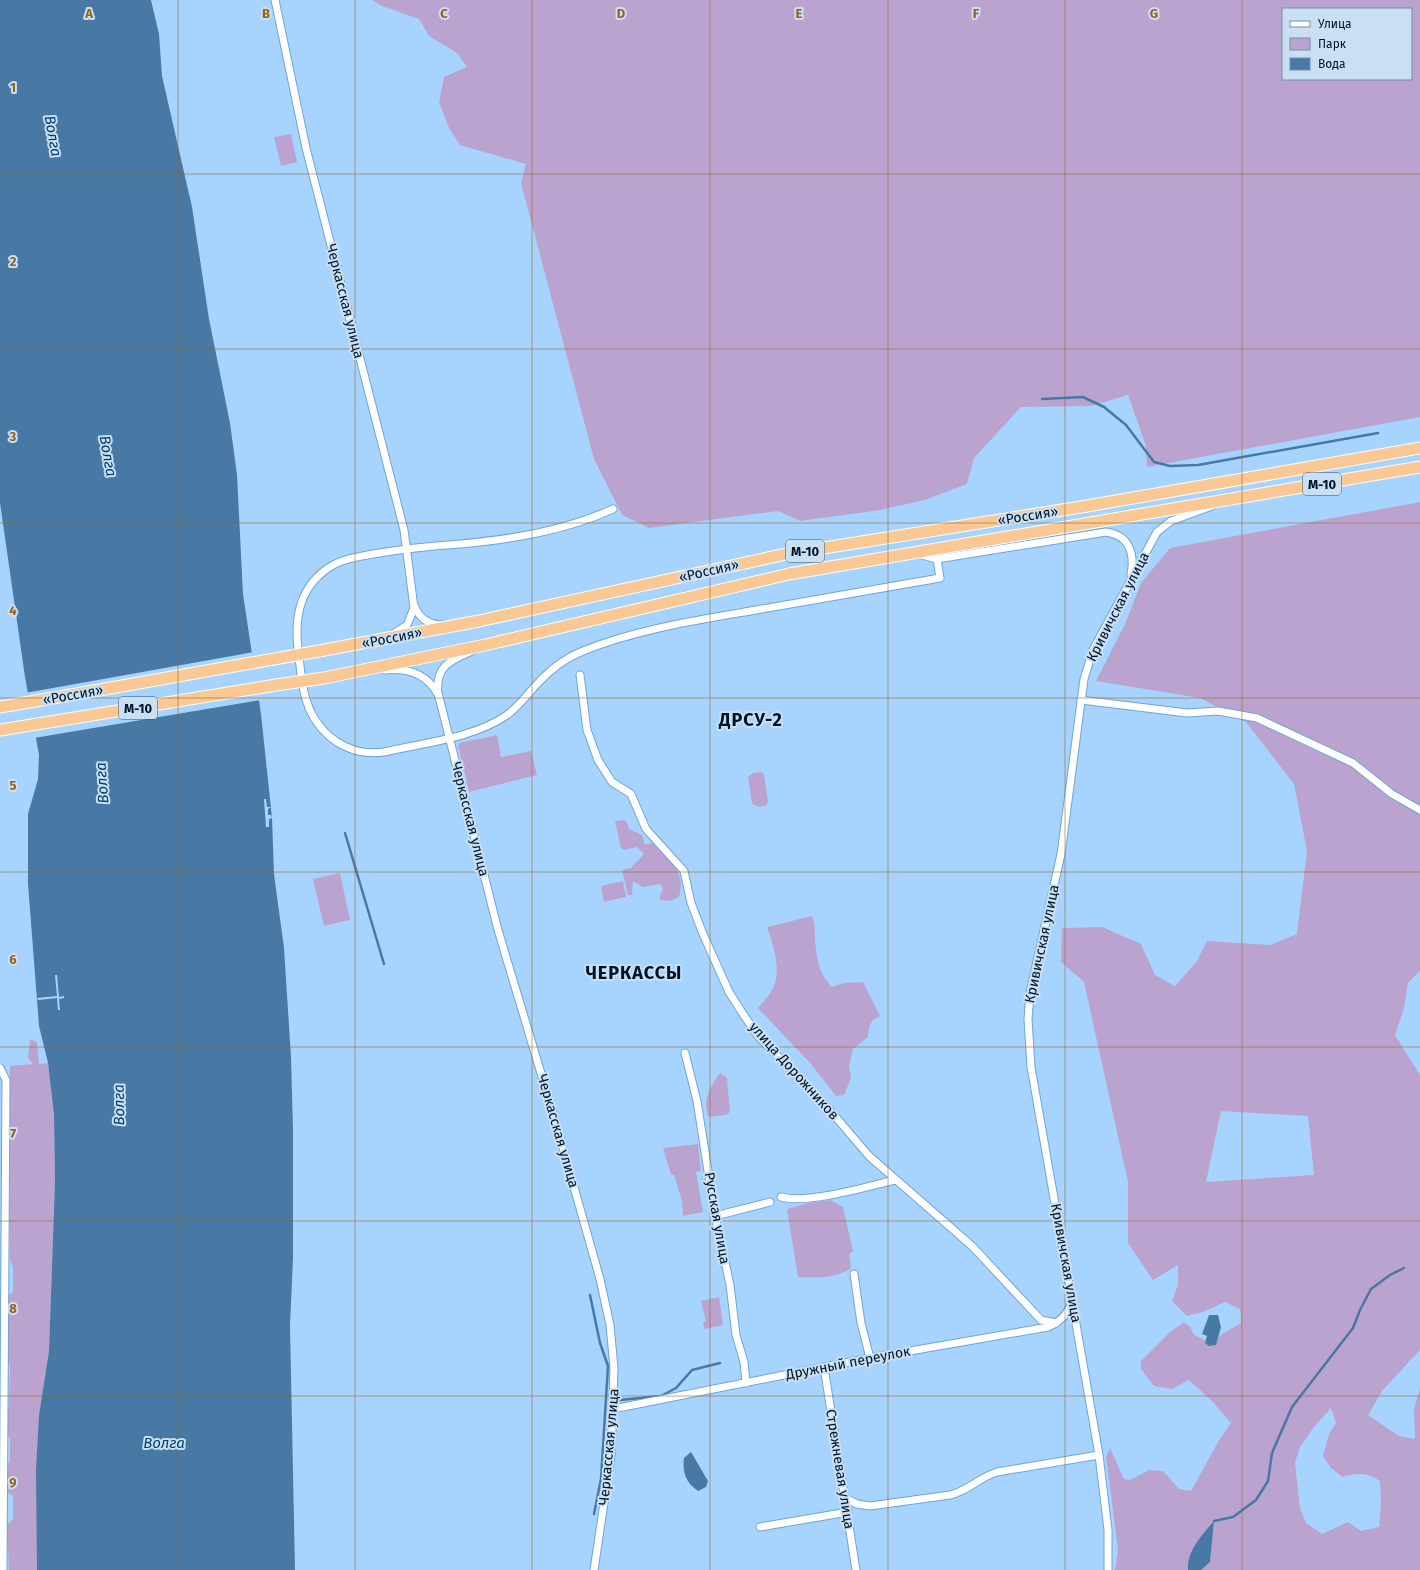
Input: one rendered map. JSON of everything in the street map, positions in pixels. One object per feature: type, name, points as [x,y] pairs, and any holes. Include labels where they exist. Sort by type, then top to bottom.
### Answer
[{"type":"highway","name":"«Россия»","points":[[0,707],[319,651],[479,621],[786,554],[1087,506],[1420,448]]},
{"type":"highway","name":"«Россия»","points":[[0,730],[324,678],[485,646],[789,574],[918,554],[1420,467]]},
{"type":"street","name":"Черкасская улица","points":[[275,0],[306,148],[404,530],[414,602],[412,617],[400,631],[340,647]]},
{"type":"street","name":"Кривичская улица","points":[[1108,1570],[1108,1530],[1099,1455],[1031,1067],[1028,1019],[1031,984],[1061,854],[1080,700],[1085,674],[1093,650],[1154,536],[1163,525],[1175,519],[1231,500]]},
{"type":"street","points":[[612,509],[589,520],[534,534],[407,548],[341,561],[323,572],[308,587],[301,603],[297,619],[298,645],[303,684],[311,711],[319,726],[333,740],[350,749],[364,752],[379,752],[479,730],[501,719],[520,704],[548,674],[561,663],[583,651],[612,641],[680,623],[940,578],[937,559]]},
{"type":"street","points":[[918,554],[937,559],[1108,532],[1124,539],[1132,551],[1133,563],[1129,582]]},
{"type":"street","name":"Черкасская улица","points":[[414,602],[420,615],[435,624],[479,621]]},
{"type":"street","name":"Черкасская улица","points":[[485,646],[450,661],[446,665],[438,681],[440,699],[498,930],[555,1120],[600,1279],[613,1348],[613,1409],[610,1456],[594,1570]]},
{"type":"street","name":"Черкасская улица","points":[[344,674],[395,669],[411,671],[429,682],[440,699]]},
{"type":"street","name":"улица Дорожников","points":[[580,675],[587,730],[598,760],[612,782],[631,794],[646,829],[684,871],[692,903],[703,934],[729,992],[758,1036],[828,1108],[869,1156],[972,1246],[1041,1320],[1056,1323]]},
{"type":"street","points":[[1080,700],[1187,713],[1218,711],[1257,718],[1353,763],[1392,794],[1420,810]]},
{"type":"street","name":"Русская улица","points":[[685,1052],[697,1101],[716,1216],[730,1285],[736,1335],[744,1362],[746,1383]]},
{"type":"street","points":[[0,1068],[6,1080],[3,1570]]},
{"type":"street","points":[[781,1197],[791,1200],[822,1196],[895,1180]]},
{"type":"street","points":[[716,1216],[770,1202]]},
{"type":"street","points":[[854,1274],[861,1323],[870,1358]]},
{"type":"street","points":[[1056,1323],[1065,1316],[1072,1301]]},
{"type":"street","name":"Дружный переулок","points":[[613,1409],[870,1358],[1044,1328],[1056,1323]]},
{"type":"street","name":"Стрежневая улица","points":[[824,1367],[856,1570]]},
{"type":"street","points":[[845,1498],[858,1504],[870,1506],[950,1495],[960,1493],[986,1476],[997,1472],[1099,1455]]},
{"type":"street","points":[[760,1527],[848,1512]]},
{"type":"green space","points":[[372,0],[1420,0],[1420,417],[1147,467],[1146,446],[1128,395],[1091,406],[1021,407],[974,458],[967,484],[925,500],[880,510],[800,521],[778,511],[649,528],[622,515],[594,459],[521,183],[526,164],[460,145],[449,128],[439,102],[444,77],[467,67],[457,53],[429,36],[419,19],[382,6]]},
{"type":"green space","points":[[291,134],[297,162],[281,166],[274,137]]},
{"type":"green space","points":[[1420,502],[1420,971],[1408,983],[1404,1008],[1395,1035],[1420,1075],[1420,1350],[1382,1391],[1368,1415],[1399,1436],[1415,1439],[1414,1409],[1420,1388],[1420,1570],[1201,1570],[1210,1562],[1214,1521],[1196,1544],[1190,1556],[1188,1570],[1115,1570],[1118,1550],[1106,1457],[1110,1448],[1124,1479],[1130,1480],[1149,1470],[1163,1471],[1179,1489],[1191,1491],[1218,1442],[1231,1423],[1211,1400],[1189,1380],[1172,1389],[1154,1386],[1141,1369],[1141,1361],[1170,1332],[1184,1322],[1190,1327],[1194,1335],[1205,1340],[1205,1343],[1218,1340],[1219,1336],[1241,1323],[1240,1309],[1225,1302],[1203,1312],[1187,1316],[1172,1301],[1178,1285],[1178,1265],[1153,1280],[1128,1243],[1128,1182],[1084,982],[1061,962],[1062,928],[1102,927],[1141,944],[1155,975],[1175,986],[1197,961],[1207,941],[1270,945],[1297,934],[1307,851],[1294,784],[1246,722],[1200,698],[1096,681],[1125,624],[1141,583],[1170,548]],"holes":[[[1221,1111],[1308,1116],[1314,1175],[1206,1182]],[[1331,1408],[1336,1423],[1329,1434],[1323,1456],[1331,1468],[1342,1477],[1362,1474],[1380,1481],[1381,1504],[1379,1527],[1361,1531],[1348,1522],[1322,1534],[1306,1523],[1300,1508],[1295,1463],[1300,1447],[1314,1427]]]},
{"type":"green space","points":[[497,735],[501,757],[531,751],[537,775],[469,792],[458,745],[460,743]]},
{"type":"green space","points":[[762,772],[764,775],[768,801],[767,805],[759,807],[752,804],[748,777],[753,773]]},
{"type":"green space","points":[[625,820],[629,829],[642,835],[645,844],[654,843],[671,861],[679,874],[681,881],[679,897],[669,901],[664,901],[659,899],[663,888],[660,884],[642,887],[633,881],[632,895],[628,895],[622,870],[631,868],[644,854],[637,847],[624,850],[621,848],[615,821]]},
{"type":"green space","points":[[340,873],[350,920],[324,926],[313,879]]},
{"type":"green space","points":[[623,881],[626,897],[604,902],[601,886]]},
{"type":"green space","points":[[812,916],[815,926],[817,958],[827,981],[832,987],[844,983],[863,982],[880,1016],[872,1022],[869,1027],[868,1037],[853,1049],[849,1066],[851,1078],[844,1095],[836,1096],[811,1064],[758,1008],[772,991],[777,973],[776,957],[767,927]]},
{"type":"green space","points":[[30,1039],[37,1042],[39,1064],[48,1063],[54,1115],[55,1180],[49,1351],[39,1415],[37,1570],[9,1570],[8,1546],[5,1541],[5,1527],[13,1519],[13,1496],[5,1491],[7,1466],[10,1460],[10,1438],[5,1432],[6,1415],[9,1408],[10,1365],[7,1362],[8,1297],[13,1291],[13,1267],[10,1260],[10,1066],[33,1064],[28,1058]]},
{"type":"green space","points":[[720,1073],[727,1078],[730,1112],[726,1115],[709,1117],[706,1105],[708,1094],[710,1088]]},
{"type":"green space","points":[[698,1144],[701,1171],[696,1172],[703,1212],[683,1216],[682,1201],[674,1175],[671,1175],[663,1148]]},
{"type":"green space","points":[[830,1200],[843,1207],[853,1251],[849,1254],[851,1268],[845,1272],[832,1276],[798,1277],[787,1209],[808,1203]]},
{"type":"green space","points":[[719,1297],[723,1325],[704,1329],[703,1322],[706,1321],[701,1301]]},
{"type":"water","name":"Волга","points":[[0,0],[151,0],[159,34],[162,76],[192,207],[209,319],[230,423],[237,475],[243,594],[261,714],[272,818],[274,874],[284,948],[291,1057],[293,1129],[293,1258],[290,1326],[295,1570],[37,1570],[36,1470],[39,1415],[49,1351],[55,1180],[54,1115],[48,1063],[39,1026],[28,884],[28,814],[38,779],[39,755],[25,677],[0,503]]},
{"type":"water","points":[[1209,1315],[1218,1315],[1221,1327],[1216,1345],[1209,1346],[1205,1343],[1207,1336],[1202,1334]]},
{"type":"water","points":[[691,1452],[708,1481],[706,1487],[698,1491],[690,1484],[684,1472],[684,1458]]},
{"type":"water","points":[[1214,1521],[1210,1562],[1201,1570],[1188,1570],[1190,1556],[1196,1543]]},
{"type":"pier","points":[[254,652],[261,700],[34,738],[25,693]]},
{"type":"pier","points":[[264,799],[266,799],[267,807],[271,807],[268,809],[268,815],[271,815],[272,818],[269,819],[269,827],[266,827]]},
{"type":"pier","points":[[55,975],[57,975],[59,997],[64,996],[64,998],[59,999],[60,1010],[58,1010],[57,998],[38,1000],[37,998],[57,996]]},
{"type":"waterway","points":[[1042,399],[1083,397],[1104,407],[1126,425],[1154,462],[1170,466],[1198,465],[1378,433]]},
{"type":"waterway","points":[[345,833],[384,964]]},
{"type":"waterway","points":[[1214,1521],[1233,1517],[1256,1500],[1268,1481],[1272,1453],[1292,1407],[1353,1328],[1371,1289],[1390,1275],[1404,1268]]},
{"type":"waterway","points":[[590,1295],[600,1343],[608,1366],[601,1479],[594,1514]]},
{"type":"waterway","points":[[620,1400],[661,1396],[676,1388],[692,1370],[720,1363]]},
{"type":"district","name":"ДРСУ-2","points":[[751,720]]},
{"type":"district","name":"ЧЕРКАССЫ","points":[[634,973]]}]
